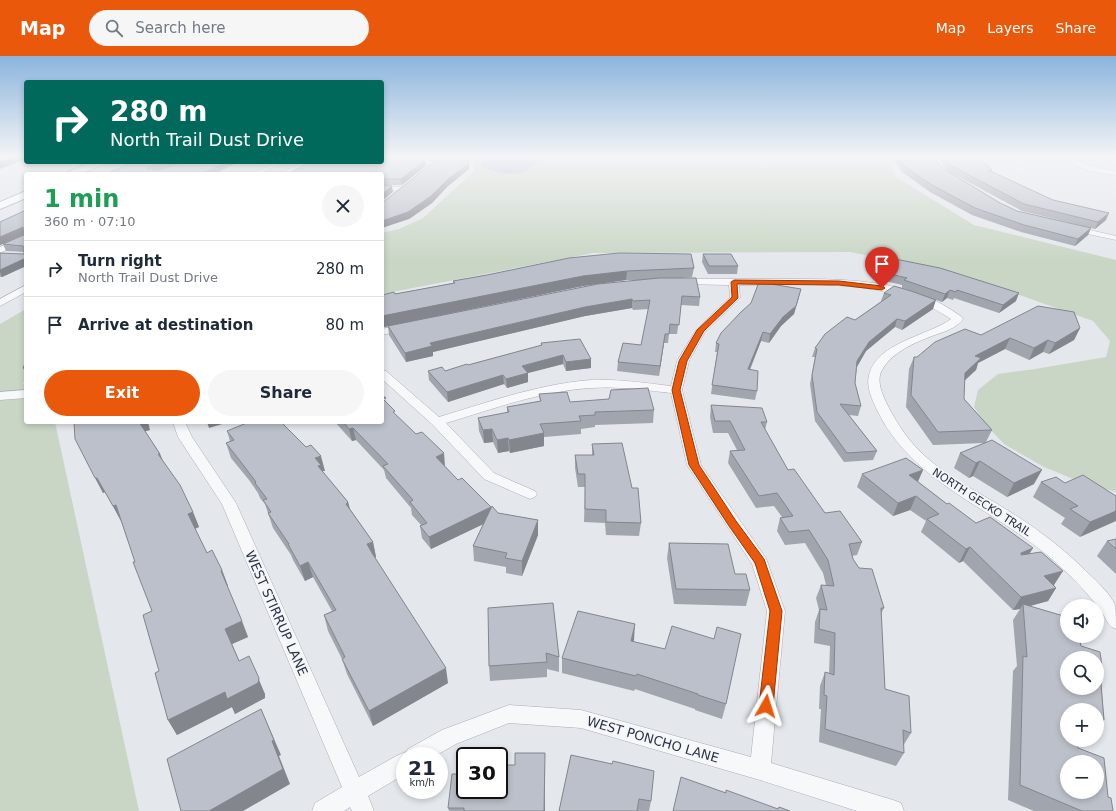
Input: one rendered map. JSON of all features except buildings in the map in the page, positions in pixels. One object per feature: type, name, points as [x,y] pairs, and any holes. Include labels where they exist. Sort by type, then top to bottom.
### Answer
[{"type":"main road","points":[[0,206],[24,195]]},
{"type":"street","points":[[393,198],[401,191]]},
{"type":"street","points":[[1065,226],[1116,238]]},
{"type":"street","points":[[2,254],[24,238]]},
{"type":"street","points":[[670,282],[734,282],[735,298],[701,330],[683,361],[676,390],[694,465],[732,523],[760,562],[776,611],[760,770]]},
{"type":"street","name":"NORTH GECKO TRAIL","points":[[734,282],[832,282],[867,285],[897,291],[946,309],[958,320],[950,326],[902,345],[886,356],[876,371],[874,385],[888,419],[899,439],[921,461],[964,493],[1021,526],[1073,568],[1111,612],[1116,622]]},
{"type":"street","points":[[0,303],[24,289]]},
{"type":"street","points":[[384,332],[412,326]]},
{"type":"street","points":[[384,375],[438,422],[489,476],[530,494]]},
{"type":"street","points":[[438,422],[536,392],[564,387],[593,384],[676,390]]},
{"type":"street","points":[[0,396],[24,394]]},
{"type":"street","name":"WEST STIRRUP LANE","points":[[180,424],[185,437],[229,503],[363,811]]},
{"type":"street","name":"WEST PONCHO LANE","points":[[431,747],[448,737],[509,714],[581,719],[760,770],[893,811]]},
{"type":"street","points":[[323,811],[396,767]]},
{"type":"green space","points":[[452,191],[919,191],[974,225],[1116,260],[1116,492],[1076,480],[1044,467],[1004,444],[987,426],[974,407],[978,390],[998,374],[1106,357],[1110,341],[1093,321],[960,274],[850,252],[593,253],[384,294],[384,233],[399,229],[423,218]]},
{"type":"green space","points":[[24,310],[24,424],[55,424],[139,811],[0,811],[0,324]]},
{"type":"route","points":[[766,706],[776,611],[760,562],[732,523],[694,465],[676,390],[683,361],[701,330],[735,298],[734,282],[839,283],[867,285],[882,288]]}]
